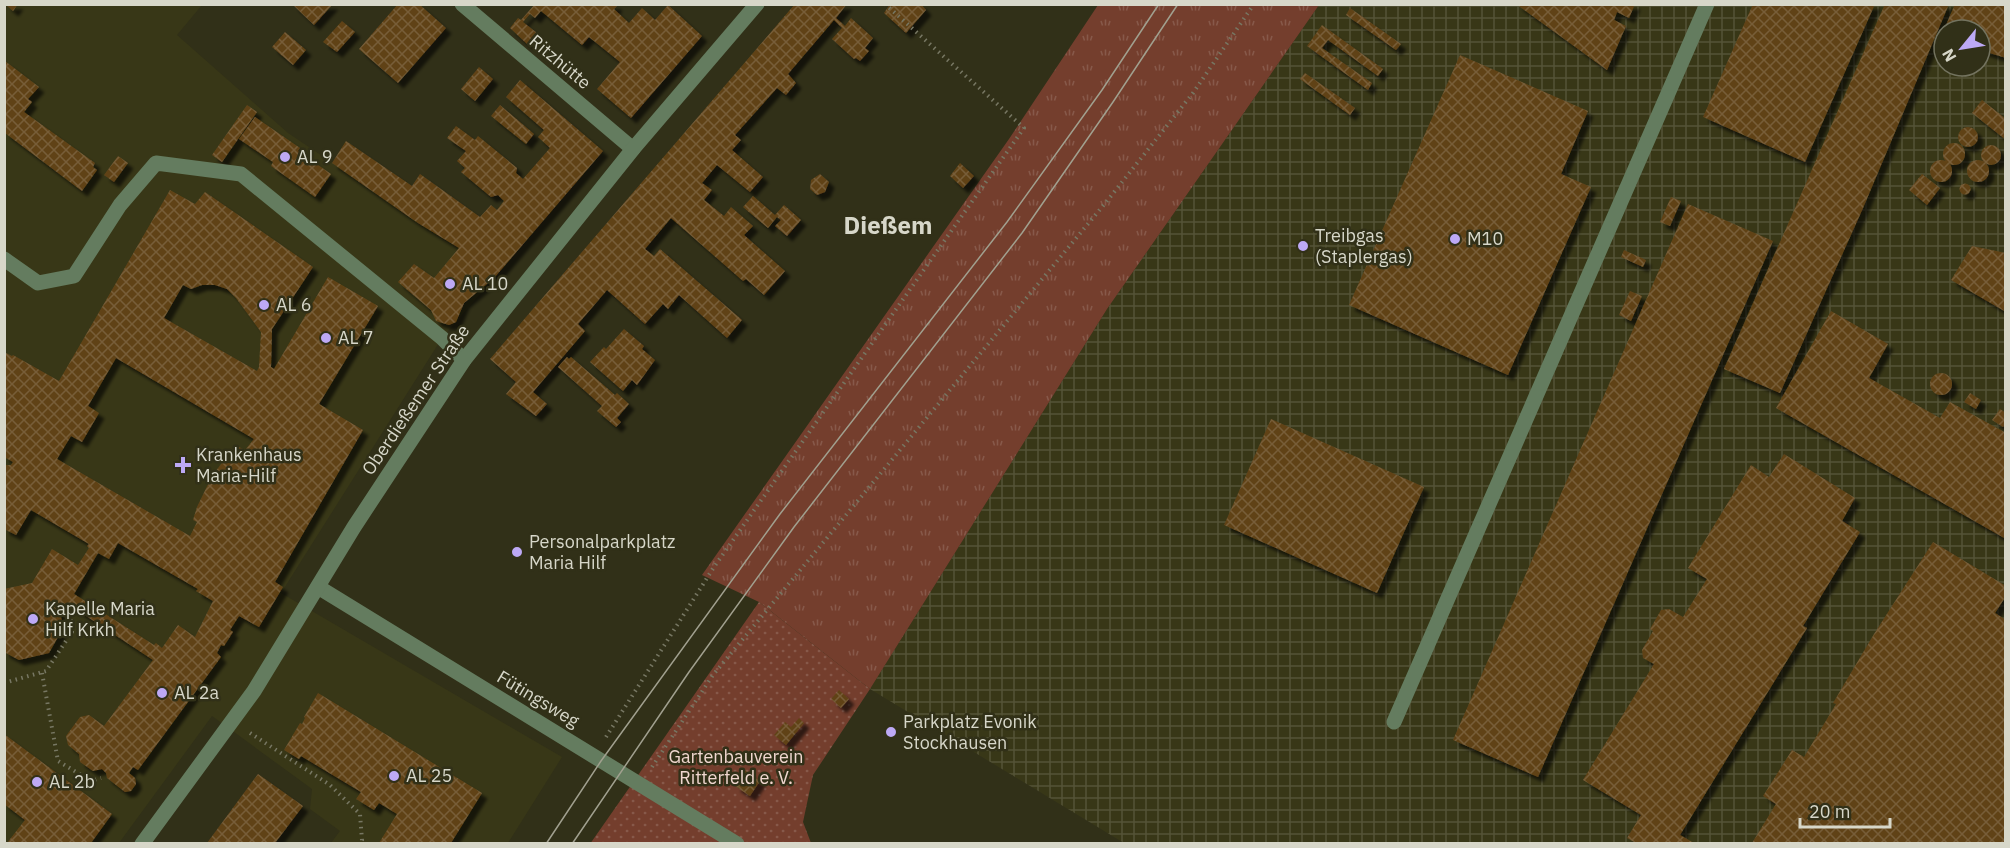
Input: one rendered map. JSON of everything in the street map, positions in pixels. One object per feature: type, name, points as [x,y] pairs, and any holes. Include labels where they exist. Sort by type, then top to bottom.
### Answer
[{"type":"street","name":"Ritzhütte","points":[[462,4],[633,149]]},
{"type":"street","name":"Oberdießemer Straße","points":[[142,843],[254,691],[366,509],[464,360],[633,149],[757,4]]},
{"type":"street","points":[[1394,722],[1707,4]]},
{"type":"street","points":[[4,259],[38,283],[74,276],[120,205],[156,163],[241,174],[442,338],[464,360]]},
{"type":"street","name":"Fütingsweg","points":[[318,587],[737,843]]},
{"type":"path","points":[[594,756],[714,567],[1024,128],[885,4]]},
{"type":"path","points":[[640,785],[713,675],[1107,201],[1193,93],[1254,4]]},
{"type":"path","points":[[4,683],[46,671],[72,632],[70,610]]},
{"type":"path","points":[[42,673],[58,761],[91,780],[101,778]]},
{"type":"path","points":[[232,722],[330,785],[360,814],[362,840],[360,843]]},
{"type":"shaded area","name":"Krankenhaus Maria-Hilf","points":[[5,5],[202,5],[177,35],[288,133],[459,248],[494,278],[442,338],[281,593],[562,757],[508,843],[331,843],[340,831],[310,809],[312,789],[212,716],[119,843],[5,844]]},
{"type":"shaded area","points":[[1319,5],[2005,5],[2005,843],[1124,843],[870,689],[1107,309]]},
{"type":"green space","points":[[1098,5],[1319,5],[1107,309],[870,689],[759,602],[702,575],[1009,139]]},
{"type":"green space","name":"Gartenbauverein Ritterfeld e. V.","points":[[759,602],[870,689],[813,775],[803,822],[811,843],[590,844]]},
{"type":"building","points":[[5,4],[18,4],[13,11]]},
{"type":"building","points":[[292,4],[333,4],[314,25]]},
{"type":"building","points":[[398,4],[419,4],[446,28],[398,83],[359,49]]},
{"type":"building","points":[[535,4],[615,4],[617,6],[614,9],[629,23],[642,8],[655,20],[668,5],[702,36],[631,118],[597,89],[620,62],[589,37],[582,45],[541,11],[535,18],[530,14],[523,22],[537,33],[527,44],[510,28],[518,18],[521,20]]},
{"type":"building","points":[[795,4],[847,4],[836,18],[845,26],[851,18],[873,38],[865,48],[869,51],[860,61],[854,59],[832,39],[842,28],[834,20],[788,74],[796,83],[786,95],[777,88],[735,135],[741,140],[732,150],[763,177],[750,192],[717,165],[702,183],[712,190],[704,200],[724,216],[731,207],[753,226],[744,235],[785,271],[764,295],[746,279],[743,281],[671,218],[645,249],[654,256],[660,249],[742,320],[727,338],[679,295],[668,309],[663,304],[645,324],[607,290],[578,324],[585,331],[533,392],[547,404],[536,416],[506,394],[516,382],[490,359]]},
{"type":"building","points":[[890,4],[921,4],[926,10],[906,33],[884,13]]},
{"type":"building","points":[[1516,4],[1635,4],[1629,18],[1617,12],[1614,20],[1626,26],[1607,70]]},
{"type":"building","points":[[1753,4],[1875,4],[1805,162],[1703,117]]},
{"type":"building","points":[[1885,4],[1949,4],[1943,18],[1932,18],[1932,44],[1863,208],[1780,393],[1724,369]]},
{"type":"building","points":[[1955,4],[2006,4],[2006,58],[1992,54],[1992,18],[1949,18]]},
{"type":"building","points":[[1350,8],[1401,44],[1396,50],[1346,15]]},
{"type":"building","points":[[342,21],[355,32],[337,52],[323,42]]},
{"type":"building","points":[[1322,25],[1383,69],[1378,76],[1328,40],[1322,48],[1372,83],[1368,90],[1307,46]]},
{"type":"building","points":[[285,32],[306,50],[293,65],[272,47]]},
{"type":"building","name":"M10","points":[[1460,55],[1588,111],[1561,174],[1591,187],[1508,375],[1349,305]]},
{"type":"building","points":[[5,61],[39,87],[28,99],[32,102],[24,112],[95,163],[93,167],[97,170],[82,191],[5,133]]},
{"type":"building","points":[[479,67],[493,79],[475,101],[461,89]]},
{"type":"building","points":[[1305,73],[1355,108],[1350,115],[1300,79]]},
{"type":"building","points":[[520,80],[603,151],[494,278],[464,303],[456,322],[449,325],[436,321],[431,310],[398,282],[414,264],[434,278],[459,248],[418,223],[332,163],[346,141],[412,186],[420,174],[480,217],[491,205],[497,210],[504,201],[498,195],[491,197],[461,172],[465,168],[457,161],[466,151],[447,138],[456,126],[475,140],[478,136],[517,168],[516,173],[523,179],[550,148],[538,137],[544,130],[506,97]]},
{"type":"building","points":[[1982,100],[2006,119],[2006,140],[1972,113]]},
{"type":"building","points":[[247,105],[257,112],[222,162],[212,155]]},
{"type":"building","points":[[500,105],[534,134],[526,144],[491,116]]},
{"type":"building","name":"AL 9","points":[[255,117],[300,148],[298,151],[331,174],[315,197],[271,166],[273,162],[239,139]]},
{"type":"building","points":[[1968,127],[1975,130],[1978,137],[1975,144],[1968,147],[1961,144],[1958,137],[1961,130]]},
{"type":"building","points":[[1954,143],[1962,146],[1965,154],[1962,162],[1954,165],[1946,162],[1943,154],[1946,146]]},
{"type":"building","points":[[1991,145],[1998,148],[2001,155],[1998,162],[1991,165],[1984,162],[1981,155],[1984,148]]},
{"type":"building","points":[[118,156],[128,163],[114,182],[104,175]]},
{"type":"building","points":[[1941,160],[1949,163],[1952,171],[1949,179],[1941,182],[1933,179],[1930,171],[1933,163]]},
{"type":"building","points":[[1978,160],[1986,163],[1989,171],[1986,179],[1978,182],[1970,179],[1967,171],[1970,163]]},
{"type":"building","points":[[960,163],[974,176],[963,188],[950,176]]},
{"type":"building","points":[[820,174],[829,182],[825,192],[817,195],[810,189],[811,180]]},
{"type":"building","points":[[1922,174],[1940,188],[1927,205],[1909,190]]},
{"type":"building","points":[[1965,184],[1969,185],[1969,193],[1965,194],[1961,193],[1960,189],[1961,185]]},
{"type":"building","points":[[170,190],[195,204],[205,192],[313,267],[272,329],[271,367],[274,369],[328,277],[378,306],[319,404],[363,430],[275,582],[283,587],[259,627],[239,616],[230,630],[233,632],[217,653],[221,657],[138,770],[133,767],[129,773],[135,778],[136,784],[131,791],[125,792],[107,778],[102,769],[93,771],[80,762],[79,754],[68,745],[66,736],[80,717],[89,715],[104,726],[153,660],[68,604],[64,610],[60,611],[63,628],[49,653],[19,660],[4,652],[4,589],[32,583],[52,549],[78,565],[89,548],[87,546],[89,544],[31,510],[16,535],[4,529],[4,465],[11,465],[13,462],[4,457],[4,352],[59,381]],"holes":[[[183,285],[191,289],[202,285],[215,285],[227,289],[236,298],[261,332],[257,371],[164,318]],[[116,358],[254,439],[245,450],[237,446],[231,451],[212,476],[197,507],[193,520],[197,522],[190,536],[57,459],[71,436],[82,442],[99,413],[88,406]],[[118,543],[198,589],[196,591],[213,601],[195,637],[178,625],[162,648],[74,594],[98,553],[109,559]]]},
{"type":"building","points":[[753,196],[775,215],[784,205],[801,220],[787,236],[775,226],[781,220],[777,217],[768,228],[743,207]]},
{"type":"building","points":[[1671,197],[1681,201],[1670,226],[1660,222]]},
{"type":"building","points":[[1688,204],[1773,241],[1538,777],[1453,740]]},
{"type":"building","points":[[1972,246],[2006,253],[2006,312],[1951,280]]},
{"type":"building","points":[[1624,250],[1646,260],[1643,267],[1621,257]]},
{"type":"building","points":[[1630,291],[1642,296],[1631,321],[1619,315]]},
{"type":"building","points":[[1831,311],[1888,344],[1869,378],[1940,418],[1950,402],[2006,433],[2006,539],[1776,408]]},
{"type":"building","points":[[624,329],[644,346],[642,349],[655,360],[637,385],[632,380],[623,391],[590,362],[604,347],[606,349]]},
{"type":"building","points":[[567,357],[569,359],[571,357],[615,395],[617,393],[629,404],[617,418],[621,422],[616,427],[597,411],[602,406],[558,367]]},
{"type":"building","points":[[1941,373],[1951,380],[1952,384],[1945,394],[1941,395],[1931,388],[1930,384],[1937,374]]},
{"type":"building","points":[[1970,393],[1981,400],[1976,409],[1964,402]]},
{"type":"building","points":[[2000,409],[2006,413],[2006,424],[2003,427],[1992,420]]},
{"type":"building","points":[[1271,419],[1424,487],[1377,593],[1224,525]]},
{"type":"building","points":[[1784,454],[1855,498],[1842,521],[1860,532],[1803,626],[1807,628],[1680,835],[1694,843],[1636,843],[1627,838],[1641,815],[1583,780],[1654,664],[1643,658],[1642,650],[1661,610],[1669,609],[1683,617],[1707,579],[1688,568],[1751,465],[1769,477]]},
{"type":"building","points":[[1933,542],[2006,586],[2006,596],[1995,613],[2006,620],[2006,843],[1752,843],[1776,804],[1763,796],[1792,750],[1804,757],[1874,634]]},
{"type":"building","points":[[839,690],[849,699],[841,708],[831,699]]},
{"type":"building","name":"AL 25","points":[[318,693],[482,793],[451,843],[379,843],[397,814],[379,803],[374,810],[356,799],[361,792],[301,756],[299,759],[284,750],[300,723],[302,724]]},
{"type":"building","points":[[799,718],[804,723],[786,745],[774,735],[785,722],[791,727]]},
{"type":"building","name":"AL 2b","points":[[4,734],[112,814],[91,843],[7,843],[25,820],[4,804]]},
{"type":"building","points":[[745,770],[760,781],[750,796],[735,786]]},
{"type":"building","points":[[258,774],[303,806],[275,843],[207,843]]},
{"type":"tram line","points":[[546,844],[601,761],[780,514],[1007,222],[1102,90],[1159,4]]},
{"type":"tram line","points":[[572,844],[689,672],[794,527],[1022,233],[1178,4]]},
{"type":"place","name":"AL 9","points":[[285,157]]},
{"type":"place","name":"M10","points":[[1455,239]]},
{"type":"place","name":"Treibgas (Staplergas)","points":[[1303,246]]},
{"type":"place","name":"AL 10","points":[[450,284]]},
{"type":"place","name":"AL 6","points":[[264,305]]},
{"type":"place","name":"AL 7","points":[[326,338]]},
{"type":"place","name":"Krankenhaus Maria-Hilf","points":[[183,465]]},
{"type":"place","name":"Personalparkplatz Maria Hilf","points":[[517,552]]},
{"type":"place","name":"Kapelle Maria Hilf Krkh","points":[[33,619]]},
{"type":"place","name":"AL 2a","points":[[162,693]]},
{"type":"place","name":"Parkplatz Evonik Stockhausen","points":[[891,732]]},
{"type":"place","name":"AL 25","points":[[394,776]]},
{"type":"place","name":"AL 2b","points":[[37,782]]},
{"type":"district","name":"Dießem","points":[[888,226]]}]
